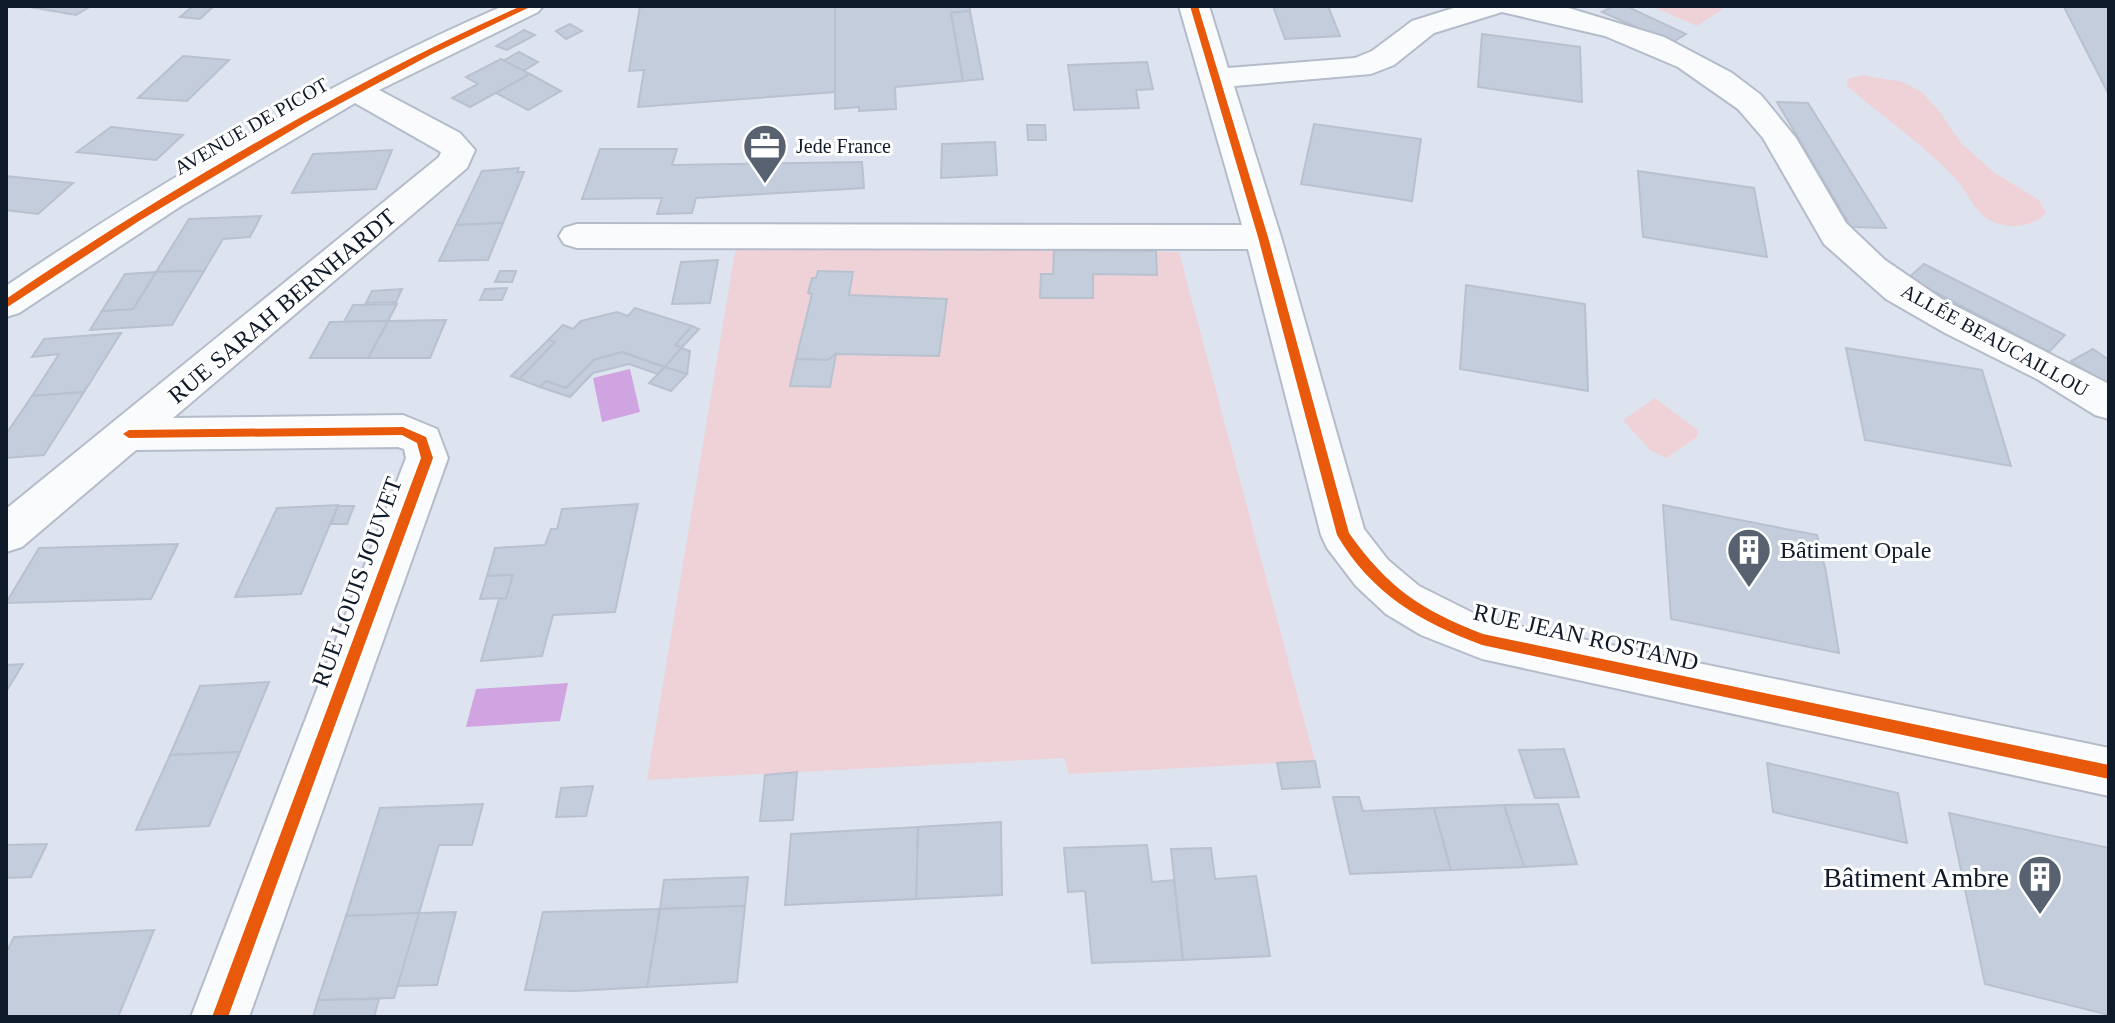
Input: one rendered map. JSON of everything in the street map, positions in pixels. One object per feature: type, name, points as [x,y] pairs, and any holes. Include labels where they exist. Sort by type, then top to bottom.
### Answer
[{"type":"street","name":"AVENUE DE PICOT","points":[[6,304],[135,216],[354,90],[424,53],[528,6]]},
{"type":"street","name":"RUE JEAN ROSTAND","points":[[1194,6],[1263,237],[1343,535],[1367,571],[1414,610],[1482,639],[2109,772]]},
{"type":"street","points":[[1214,78],[1360,67],[1383,58],[1423,27],[1491,6]]},
{"type":"street","name":"ALLÉE BEAUCAILLOU","points":[[1512,6],[1627,32],[1709,74],[1744,98],[1771,125],[1830,227],[1874,270],[1952,320],[2074,379],[2109,404]]},
{"type":"street","name":"RUE SARAH BERNHARDT","points":[[6,534],[455,161],[458,150],[448,140],[354,90]]},
{"type":"street","points":[[577,236],[1263,237]]},
{"type":"street","name":"RUE LOUIS JOUVET","points":[[129,434],[403,431],[422,440],[427,458],[220,1017]]},
{"type":"shaded area","points":[[1651,6],[1716,6],[1723,9],[1697,26]]},
{"type":"shaded area","points":[[1862,75],[1903,82],[1922,92],[1961,143],[1995,173],[2039,200],[2046,213],[2036,221],[2016,226],[1989,220],[1943,166],[1847,86],[1847,79]]},
{"type":"shaded area","points":[[736,246],[1179,252],[1315,761],[1069,774],[1064,758],[647,780]]},
{"type":"shaded area","points":[[630,369],[640,412],[602,422],[593,378]]},
{"type":"shaded area","points":[[1655,398],[1698,430],[1697,437],[1666,458],[1650,450],[1623,420]]},
{"type":"shaded area","points":[[568,683],[560,721],[466,727],[476,689]]},
{"type":"building","points":[[24,6],[91,6],[76,15]]},
{"type":"building","points":[[193,6],[214,6],[200,19],[180,17]]},
{"type":"building","points":[[640,6],[835,6],[835,92],[638,107],[644,70],[629,71]]},
{"type":"building","points":[[835,6],[970,6],[970,11],[951,13],[963,81],[895,87],[896,109],[835,109]]},
{"type":"building","points":[[1273,6],[1328,6],[1340,36],[1285,39]]},
{"type":"building","points":[[1613,6],[1626,6],[1686,34],[1671,43],[1602,12]]},
{"type":"building","points":[[2109,6],[2109,95],[2064,7]]},
{"type":"building","points":[[970,11],[983,79],[963,81],[951,13]]},
{"type":"building","points":[[570,24],[582,31],[566,39],[556,31]]},
{"type":"building","points":[[524,30],[535,35],[507,50],[496,46]]},
{"type":"building","points":[[1482,34],[1580,47],[1582,102],[1478,87]]},
{"type":"building","points":[[519,52],[538,62],[523,71],[503,61]]},
{"type":"building","points":[[183,56],[229,60],[187,101],[138,98]]},
{"type":"building","points":[[501,59],[530,74],[470,107],[452,98],[478,84],[466,77]]},
{"type":"building","points":[[1147,62],[1153,89],[1136,90],[1139,108],[1074,110],[1068,65]]},
{"type":"building","points":[[530,74],[561,91],[528,110],[496,93]]},
{"type":"building","points":[[1777,102],[1808,103],[1886,228],[1851,227]]},
{"type":"building","points":[[1314,124],[1421,139],[1412,201],[1301,184]]},
{"type":"building","points":[[1027,125],[1045,125],[1046,140],[1028,140]]},
{"type":"building","points":[[111,127],[183,135],[156,160],[77,152]]},
{"type":"building","points":[[995,142],[997,175],[941,178],[942,144]]},
{"type":"building","points":[[600,149],[677,149],[672,165],[862,162],[864,188],[696,198],[692,213],[657,214],[662,198],[582,199]]},
{"type":"building","points":[[392,150],[376,189],[292,193],[313,154]]},
{"type":"building","points":[[519,168],[517,172],[524,172],[503,223],[456,225],[482,171]]},
{"type":"building","points":[[1638,171],[1754,188],[1767,257],[1643,237]]},
{"type":"building","points":[[6,176],[73,183],[38,214],[6,210]]},
{"type":"building","points":[[261,216],[250,237],[223,239],[204,271],[156,272],[189,219]]},
{"type":"building","points":[[503,223],[488,260],[439,261],[456,225]]},
{"type":"building","points":[[1054,250],[1156,251],[1157,275],[1093,274],[1093,298],[1040,298],[1041,274],[1053,274]]},
{"type":"building","points":[[718,260],[710,303],[672,304],[681,262]]},
{"type":"building","points":[[1924,264],[2065,335],[2049,352],[1908,278]]},
{"type":"building","points":[[204,271],[172,325],[90,330],[102,311],[133,309],[156,272]]},
{"type":"building","points":[[500,271],[516,271],[512,282],[495,282]]},
{"type":"building","points":[[818,271],[853,272],[849,295],[947,299],[939,356],[836,354],[828,360],[796,359],[812,294],[808,293],[812,278],[816,278]]},
{"type":"building","points":[[156,272],[133,309],[102,311],[125,274]]},
{"type":"building","points":[[1466,285],[1585,304],[1588,391],[1460,369]]},
{"type":"building","points":[[507,288],[502,300],[480,300],[485,289]]},
{"type":"building","points":[[402,289],[396,302],[366,303],[372,291]]},
{"type":"building","points":[[397,304],[388,321],[344,322],[353,305]]},
{"type":"building","points":[[635,308],[692,326],[675,345],[682,347],[665,367],[622,352],[594,360],[566,388],[546,381],[540,387],[519,379],[555,342],[548,340],[563,325],[573,329],[581,321],[617,312],[628,316]]},
{"type":"building","points":[[446,320],[430,358],[368,358],[388,321]]},
{"type":"building","points":[[388,321],[368,358],[310,358],[330,322]]},
{"type":"building","points":[[692,326],[699,329],[682,347],[675,345]]},
{"type":"building","points":[[121,333],[84,392],[32,396],[59,354],[32,357],[44,339]]},
{"type":"building","points":[[548,340],[555,342],[519,379],[511,376]]},
{"type":"building","points":[[681,348],[690,351],[687,374],[665,367]]},
{"type":"building","points":[[1846,348],[1982,370],[2011,466],[1865,440]]},
{"type":"building","points":[[2093,349],[2109,360],[2109,386],[2071,361]]},
{"type":"building","points":[[622,352],[664,367],[658,374],[629,364],[593,373],[570,397],[540,387],[546,381],[566,388],[594,360]]},
{"type":"building","points":[[836,354],[830,387],[790,386],[796,359],[828,360]]},
{"type":"building","points":[[665,367],[687,374],[671,391],[649,383]]},
{"type":"building","points":[[84,392],[44,455],[6,458],[6,434],[32,396]]},
{"type":"building","points":[[638,504],[615,612],[553,615],[542,656],[481,661],[499,599],[506,598],[513,575],[487,576],[495,548],[545,545],[551,529],[557,529],[562,509]]},
{"type":"building","points":[[338,505],[301,594],[235,597],[277,508]]},
{"type":"building","name":"Bâtiment Opale","points":[[1663,505],[1817,535],[1839,653],[1671,619]]},
{"type":"building","points":[[338,506],[354,506],[347,524],[331,524]]},
{"type":"building","points":[[178,544],[151,599],[6,603],[39,548]]},
{"type":"building","points":[[513,575],[506,598],[480,599],[487,576]]},
{"type":"building","points":[[23,664],[6,692],[6,665]]},
{"type":"building","points":[[269,682],[240,752],[170,755],[200,686]]},
{"type":"building","points":[[1564,749],[1579,797],[1535,798],[1519,750]]},
{"type":"building","points":[[240,752],[209,826],[136,830],[170,755]]},
{"type":"building","points":[[1315,761],[1320,787],[1282,789],[1277,763]]},
{"type":"building","points":[[1767,763],[1898,793],[1907,843],[1773,812]]},
{"type":"building","points":[[797,772],[793,820],[760,821],[765,775]]},
{"type":"building","points":[[593,786],[586,816],[556,817],[561,788]]},
{"type":"building","points":[[1333,797],[1359,797],[1363,811],[1434,808],[1451,870],[1350,874]]},
{"type":"building","points":[[483,804],[472,845],[439,845],[419,913],[346,916],[380,808]]},
{"type":"building","points":[[1558,804],[1577,864],[1524,867],[1504,805]]},
{"type":"building","points":[[1504,805],[1524,867],[1451,870],[1434,808]]},
{"type":"building","name":"Bâtiment Ambre","points":[[1949,813],[2109,848],[2109,1015],[1985,984]]},
{"type":"building","points":[[1001,822],[1002,895],[916,899],[918,827]]},
{"type":"building","points":[[918,827],[916,899],[785,905],[791,834]]},
{"type":"building","points":[[47,844],[31,877],[6,878],[6,845]]},
{"type":"building","points":[[1147,845],[1152,882],[1174,880],[1183,960],[1092,963],[1085,891],[1068,892],[1064,848]]},
{"type":"building","points":[[1211,848],[1215,879],[1256,876],[1270,956],[1183,960],[1171,849]]},
{"type":"building","points":[[748,877],[745,906],[660,909],[664,880]]},
{"type":"building","points":[[745,906],[737,982],[647,987],[660,909]]},
{"type":"building","points":[[660,909],[647,987],[525,990],[543,912]]},
{"type":"building","points":[[456,912],[437,985],[397,986],[419,913]]},
{"type":"building","points":[[419,913],[394,998],[318,1000],[346,916]]},
{"type":"building","points":[[154,930],[118,1017],[6,1017],[6,953],[14,937]]},
{"type":"building","points":[[379,999],[374,1017],[313,1017],[318,1000]]},
{"type":"cycle path","points":[[6,304],[136,218],[364,85],[528,6]]},
{"type":"cycle path","points":[[1194,6],[1263,237],[1343,535],[1387,588],[1419,611],[1482,639],[2109,772]]},
{"type":"cycle path","points":[[129,434],[403,431],[422,440],[427,458],[220,1017]]},
{"type":"place","name":"Jede France","points":[[765,185]]},
{"type":"place","name":"Bâtiment Opale","points":[[1749,589]]},
{"type":"place","name":"Bâtiment Ambre","points":[[2040,916]]}]
